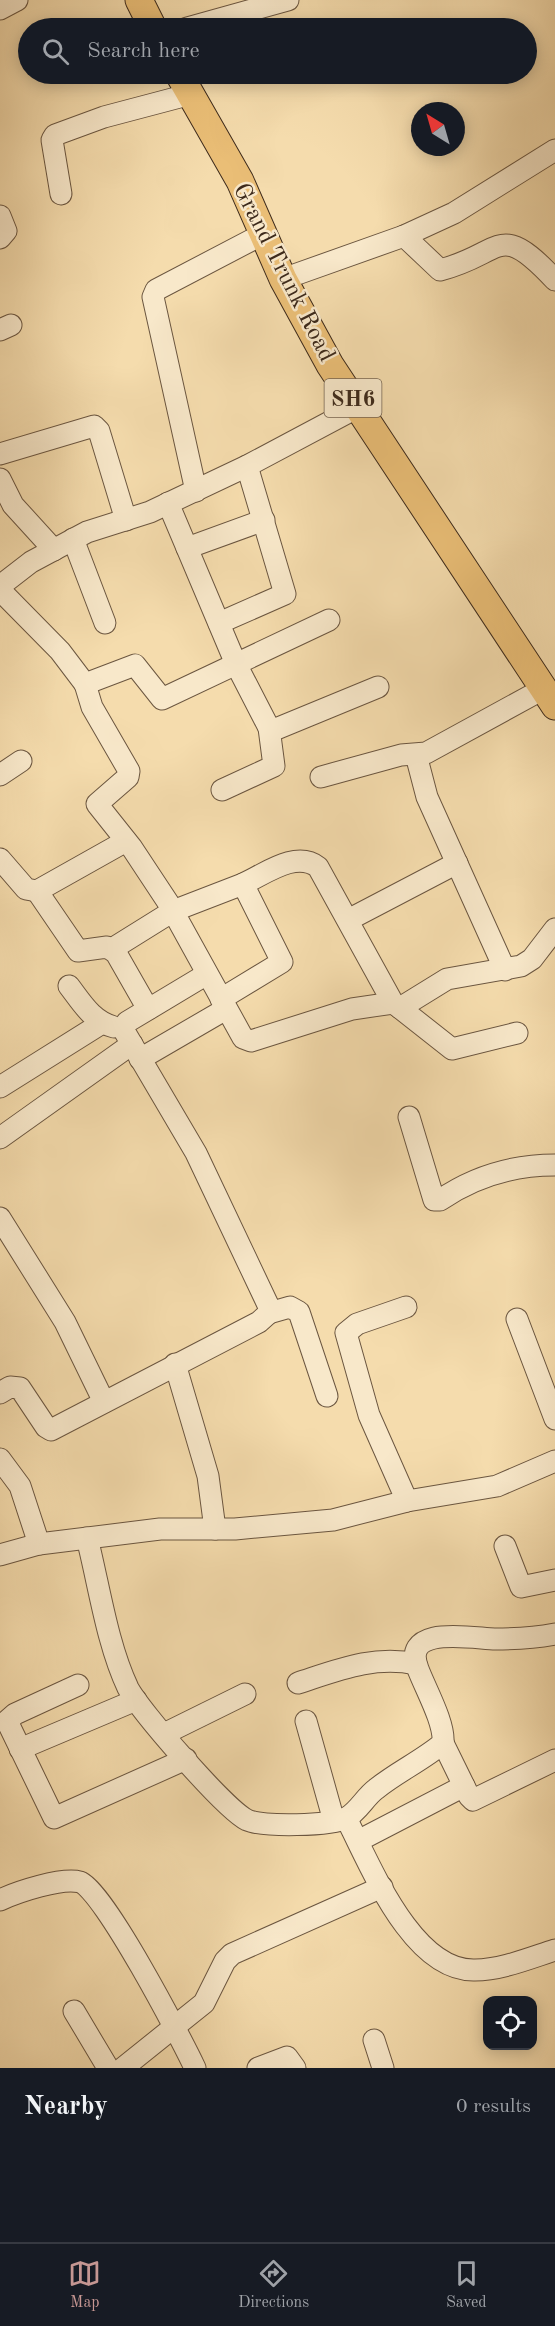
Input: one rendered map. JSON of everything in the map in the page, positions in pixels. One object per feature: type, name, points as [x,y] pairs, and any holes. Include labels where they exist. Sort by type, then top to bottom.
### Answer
[{"type":"main road","points":[[139,0],[148,18]]},
{"type":"main road","name":"Grand Trunk Road","points":[[185,84],[240,181],[283,279],[330,365],[549,698]]},
{"type":"street","points":[[0,9],[17,0]]},
{"type":"street","points":[[223,18],[288,0]]},
{"type":"street","points":[[61,194],[52,140],[55,135],[185,84]]},
{"type":"street","points":[[283,279],[404,236],[454,213],[555,150]]},
{"type":"street","points":[[0,216],[6,231],[0,238]]},
{"type":"street","points":[[196,491],[153,297],[156,290],[263,234]]},
{"type":"street","points":[[404,236],[440,270],[501,244],[512,244],[530,255],[555,280]]},
{"type":"street","points":[[358,406],[196,491],[168,504],[73,539],[31,562],[0,588],[60,651],[85,684],[92,707],[129,771],[128,777],[97,803],[126,841],[173,911],[236,1030],[243,1038],[251,1041],[352,1009],[397,1005],[447,979],[521,966],[532,959],[555,929]]},
{"type":"street","points":[[0,454],[94,426],[99,431],[126,520]]},
{"type":"street","points":[[219,623],[285,594],[247,465]]},
{"type":"street","points":[[0,479],[13,505],[54,550]]},
{"type":"street","points":[[168,504],[236,664],[269,728],[274,766],[222,790]]},
{"type":"street","points":[[187,548],[264,520]]},
{"type":"street","points":[[73,539],[105,623]]},
{"type":"street","points":[[85,684],[135,665],[141,669],[157,696],[164,699],[329,620]]},
{"type":"street","points":[[269,728],[276,729],[378,687]]},
{"type":"street","points":[[321,777],[401,755],[426,753],[549,698]]},
{"type":"street","points":[[416,755],[427,797],[505,970]]},
{"type":"street","points":[[0,775],[21,761]]},
{"type":"street","points":[[0,859],[26,889],[36,891],[126,841]]},
{"type":"street","points":[[112,949],[173,911],[294,861],[310,861],[318,867],[397,1005],[452,1049],[518,1033]]},
{"type":"street","points":[[348,920],[457,863]]},
{"type":"street","points":[[0,1138],[132,1044],[224,1004],[282,962],[243,884]]},
{"type":"street","points":[[36,891],[78,951],[107,947],[112,949],[148,1009]]},
{"type":"street","points":[[207,974],[127,1022],[132,1044],[196,1153],[269,1312]]},
{"type":"street","points":[[69,986],[91,1014],[132,1044]]},
{"type":"street","points":[[1,1084],[102,1023]]},
{"type":"street","points":[[409,1117],[435,1200],[440,1200],[469,1181],[503,1170],[555,1165]]},
{"type":"street","points":[[2,1226],[65,1322],[104,1402]]},
{"type":"street","points":[[0,1393],[10,1387],[20,1388],[50,1430],[259,1322],[269,1312],[290,1307],[299,1312],[327,1396]]},
{"type":"street","points":[[406,1307],[357,1324],[346,1333],[369,1415],[407,1501]]},
{"type":"street","points":[[517,1319],[555,1419]]},
{"type":"street","points":[[175,1364],[208,1476],[215,1529]]},
{"type":"street","points":[[0,1459],[20,1486],[39,1544]]},
{"type":"street","points":[[0,1555],[39,1544],[160,1529],[215,1529],[333,1520],[407,1501],[497,1485],[555,1461]]},
{"type":"street","points":[[87,1538],[116,1655],[136,1700],[231,1808],[246,1819],[269,1824],[340,1820],[380,1786],[444,1743]]},
{"type":"street","points":[[505,1546],[521,1587],[555,1580]]},
{"type":"street","points":[[555,1634],[493,1639],[462,1634],[445,1635],[430,1640],[420,1647],[416,1657],[416,1664],[442,1731],[444,1743],[473,1800],[555,1760]]},
{"type":"street","points":[[298,1683],[370,1661],[386,1660],[416,1664]]},
{"type":"street","points":[[78,1685],[8,1719],[7,1724],[51,1815],[56,1818],[186,1759]]},
{"type":"street","points":[[164,1734],[245,1694]]},
{"type":"street","points":[[20,1749],[136,1700]]},
{"type":"street","points":[[306,1721],[340,1820],[358,1841],[382,1887],[410,1932],[430,1952],[449,1965],[475,1970],[555,1950]]},
{"type":"street","points":[[358,1841],[464,1786]]},
{"type":"street","points":[[0,1900],[66,1881],[84,1884],[105,1910],[175,2025],[195,2068]]},
{"type":"street","points":[[123,2068],[204,2003],[225,1961],[232,1954],[382,1887]]},
{"type":"street","points":[[74,2011],[108,2068]]},
{"type":"street","points":[[374,2040],[383,2068]]},
{"type":"street","points":[[258,2068],[285,2057],[291,2060],[295,2068]]}]
